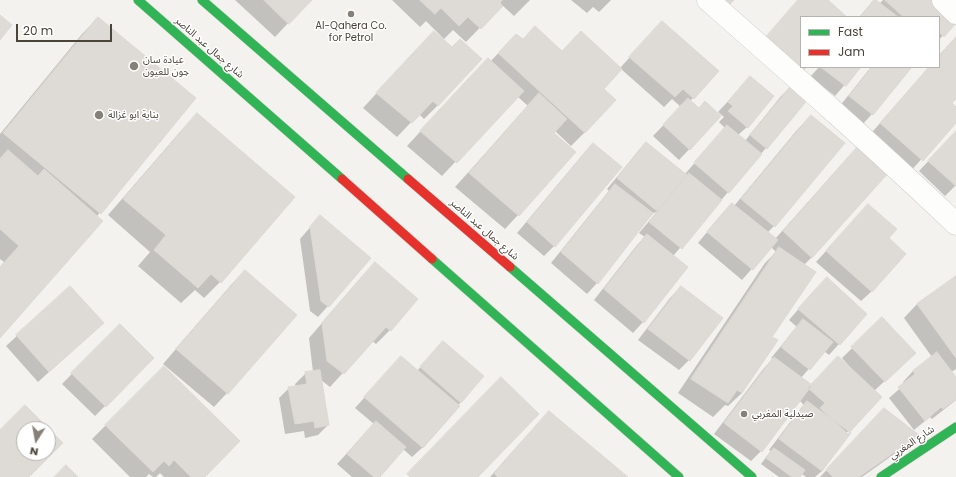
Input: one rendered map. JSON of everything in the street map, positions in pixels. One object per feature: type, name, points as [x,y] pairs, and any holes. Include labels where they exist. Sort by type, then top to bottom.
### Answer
[{"type":"main road","name":"شارع جمال عبد الناصر","points":[[138,0],[680,477]]},
{"type":"main road","name":"شارع جمال عبد الناصر","points":[[202,0],[752,477]]},
{"type":"main road","name":"شارع المغربي","points":[[881,477],[956,427]]},
{"type":"street","points":[[708,0],[847,122],[956,224]]},
{"type":"street","points":[[944,0],[956,13]]},
{"type":"building","points":[[264,0],[312,0],[289,24]]},
{"type":"building","points":[[420,0],[502,0],[500,3],[503,6],[481,29],[468,17],[459,26],[441,8],[435,14]]},
{"type":"building","points":[[720,0],[734,0],[727,7]]},
{"type":"building","points":[[798,0],[828,0],[846,16],[800,16],[800,67],[766,37]]},
{"type":"building","points":[[874,0],[876,0],[897,16],[861,16]]},
{"type":"building","points":[[885,0],[935,0],[956,23],[944,37],[940,33],[940,16],[903,16]]},
{"type":"building","points":[[0,15],[12,25],[0,40]]},
{"type":"building","name":"بناية ابو غزالة","points":[[98,17],[196,98],[101,214],[3,133]]},
{"type":"building","points":[[662,21],[719,71],[694,99],[683,89],[675,97],[629,57]]},
{"type":"building","points":[[535,26],[562,51],[581,31],[622,69],[604,89],[616,100],[585,133],[498,53],[516,34],[523,39]]},
{"type":"building","points":[[434,31],[452,47],[460,39],[482,59],[438,106],[433,101],[412,123],[376,93]]},
{"type":"building","points":[[956,37],[956,99],[952,103],[956,107],[956,123],[923,161],[880,123],[928,68],[940,68],[940,55]]},
{"type":"building","points":[[488,58],[524,91],[457,163],[420,131]]},
{"type":"building","points":[[822,68],[860,68],[846,86]]},
{"type":"building","points":[[871,68],[911,68],[873,115],[849,96]]},
{"type":"building","points":[[750,76],[774,96],[748,128],[728,111],[733,106],[728,102]]},
{"type":"building","points":[[792,85],[809,98],[767,149],[750,135]]},
{"type":"building","points":[[539,93],[567,119],[554,133],[576,152],[519,216],[469,173]]},
{"type":"building","points":[[688,98],[699,108],[705,101],[721,116],[690,150],[663,125]]},
{"type":"building","points":[[197,113],[295,197],[221,283],[211,274],[198,288],[154,250],[166,235],[123,199]]},
{"type":"building","points":[[811,115],[845,143],[775,227],[741,199]]},
{"type":"building","points":[[727,125],[762,154],[729,193],[694,163]]},
{"type":"building","points":[[956,131],[956,186],[928,161]]},
{"type":"building","points":[[646,142],[687,175],[657,211],[617,178]]},
{"type":"building","points":[[593,143],[622,167],[555,247],[527,222]]},
{"type":"building","points":[[860,144],[890,171],[812,258],[783,231]]},
{"type":"building","points":[[8,150],[38,176],[44,169],[103,221],[0,338],[0,267],[19,246],[0,229],[0,159]]},
{"type":"building","points":[[689,173],[722,200],[682,249],[649,222]]},
{"type":"building","points":[[615,184],[653,213],[598,284],[561,252]]},
{"type":"building","points":[[732,203],[778,240],[753,270],[707,232]]},
{"type":"building","points":[[868,204],[897,229],[889,238],[906,254],[872,292],[826,251]]},
{"type":"building","points":[[320,215],[371,258],[329,307],[321,301],[310,227]]},
{"type":"building","points":[[647,234],[688,267],[644,323],[604,289]]},
{"type":"building","points":[[779,247],[816,272],[772,337],[778,340],[742,393],[737,390],[728,403],[691,379]]},
{"type":"building","points":[[375,262],[418,299],[391,331],[386,327],[344,374],[327,361],[322,323]]},
{"type":"building","points":[[245,270],[297,315],[228,394],[176,349]]},
{"type":"building","points":[[956,276],[956,358],[917,304]]},
{"type":"building","points":[[827,277],[867,314],[840,345],[798,309]]},
{"type":"building","points":[[70,286],[104,323],[49,372],[16,335]]},
{"type":"building","points":[[681,286],[723,318],[690,361],[648,329]]},
{"type":"building","points":[[882,317],[916,353],[885,382],[851,347]]},
{"type":"building","points":[[803,319],[833,342],[810,370],[781,347]]},
{"type":"building","points":[[120,324],[154,358],[106,407],[71,373]]},
{"type":"building","points":[[443,341],[484,376],[461,403],[420,367]]},
{"type":"building","points":[[937,352],[956,377],[956,399],[943,409],[941,407],[925,421],[898,387],[915,374],[913,371]]},
{"type":"building","points":[[401,356],[460,406],[423,448],[364,397]]},
{"type":"building","points":[[838,356],[882,397],[848,434],[820,408],[825,403],[808,388]]},
{"type":"building","points":[[774,357],[812,385],[762,452],[724,423]]},
{"type":"building","points":[[164,366],[240,441],[205,477],[191,477],[174,460],[169,466],[164,461],[153,472],[105,425]]},
{"type":"building","points":[[320,370],[329,425],[315,428],[314,421],[295,424],[288,387],[307,384],[305,372]]},
{"type":"building","points":[[501,377],[539,414],[478,477],[410,477],[407,474]]},
{"type":"building","points":[[807,401],[851,433],[822,471],[779,439]]},
{"type":"building","points":[[25,405],[41,421],[16,421],[16,461],[45,461],[29,477],[0,477],[0,430]]},
{"type":"building","points":[[884,408],[919,435],[859,477],[833,477],[826,470]]},
{"type":"building","points":[[549,411],[628,477],[498,477],[494,473]]},
{"type":"building","points":[[376,421],[406,447],[380,477],[374,477],[347,454]]},
{"type":"building","points":[[56,436],[63,443],[56,450]]},
{"type":"building","points":[[774,448],[805,470],[800,477],[792,477],[766,458]]},
{"type":"building","points":[[66,465],[78,477],[54,477]]},
{"type":"traffic: fast","points":[[138,0],[342,179]]},
{"type":"traffic: fast","points":[[202,0],[408,179]]},
{"type":"traffic: fast","points":[[432,259],[679,477]]},
{"type":"traffic: fast","points":[[510,267],[752,477]]},
{"type":"traffic: fast","points":[[881,477],[956,427]]},
{"type":"traffic: jam","points":[[342,179],[432,259]]},
{"type":"traffic: jam","points":[[408,179],[510,267]]},
{"type":"place","name":"Al-Qahera Co. for Petrol","points":[[351,14]]},
{"type":"place","name":"عيادة سان جون للعيون","points":[[134,66]]},
{"type":"place","name":"بناية ابو غزالة","points":[[99,115]]},
{"type":"place","name":"صيدلية المغربي","points":[[744,414]]}]
